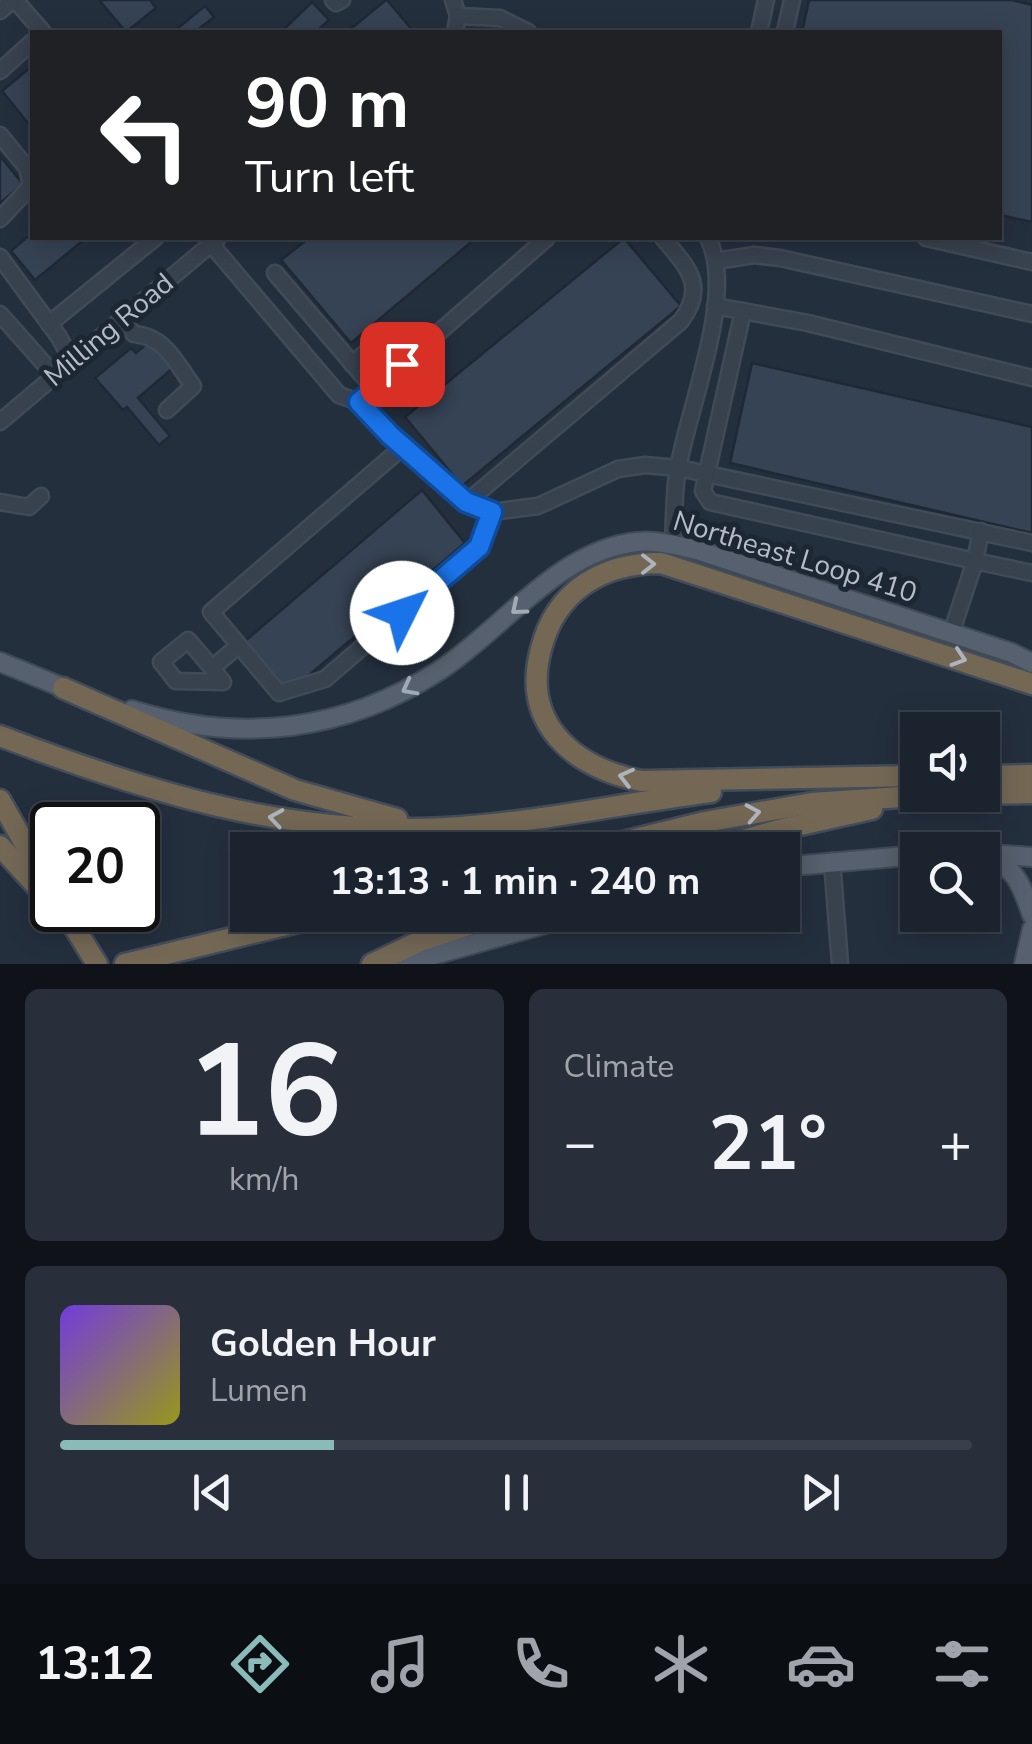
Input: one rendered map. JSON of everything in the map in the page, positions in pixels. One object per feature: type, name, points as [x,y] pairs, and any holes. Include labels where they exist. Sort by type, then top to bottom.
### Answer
[{"type":"highway","points":[[900,777],[641,781],[616,776],[574,754],[554,734],[540,711],[535,687],[544,636],[555,613],[578,587],[598,574],[636,563],[661,563],[1032,684]]},
{"type":"highway","points":[[63,688],[295,790],[443,828]]},
{"type":"highway","points":[[0,736],[159,793],[243,813],[336,824],[443,828],[524,822],[792,780]]},
{"type":"highway","points":[[1000,788],[1032,774]]},
{"type":"highway","points":[[1000,782],[1032,793]]},
{"type":"highway","points":[[664,832],[812,803],[900,797]]},
{"type":"highway","points":[[0,800],[30,853]]},
{"type":"highway","points":[[771,832],[900,802]]},
{"type":"highway","points":[[0,846],[30,879]]},
{"type":"highway","points":[[76,932],[97,964]]},
{"type":"highway","points":[[125,964],[257,932]]},
{"type":"highway","points":[[372,964],[447,932]]},
{"type":"main road","name":"Northeast Loop 410","points":[[0,662],[63,688],[198,727],[276,730],[328,720],[407,690],[442,668],[562,572],[588,557],[638,542],[673,545],[1032,663]]},
{"type":"main road","points":[[1000,854],[1032,857]]},
{"type":"main road","points":[[800,865],[900,856]]},
{"type":"main road","points":[[1000,862],[1017,875],[1032,915]]},
{"type":"main road","points":[[1024,964],[1032,929]]},
{"type":"main road","points":[[401,964],[517,932]]},
{"type":"street","points":[[0,11],[14,0],[41,30]]},
{"type":"street","points":[[333,0],[342,0]]},
{"type":"street","points":[[452,0],[458,16],[455,30]]},
{"type":"street","points":[[759,30],[766,0]]},
{"type":"street","points":[[785,30],[792,0]]},
{"type":"street","points":[[458,16],[500,18],[524,30]]},
{"type":"street","points":[[0,70],[30,44]]},
{"type":"street","points":[[0,135],[27,168],[30,182]]},
{"type":"street","points":[[0,218],[30,187]]},
{"type":"street","points":[[49,324],[152,240]]},
{"type":"street","points":[[359,402],[545,240]]},
{"type":"street","points":[[466,502],[681,321],[691,308],[695,292],[690,272],[665,240]]},
{"type":"street","points":[[673,545],[679,468],[719,288],[709,240]]},
{"type":"street","points":[[935,240],[1032,262]]},
{"type":"street","points":[[215,241],[338,395],[359,402],[466,502],[492,512],[538,506],[618,469],[645,465],[706,473],[1032,543]]},
{"type":"street","name":"Milling Road","points":[[2,416],[215,241]]},
{"type":"street","points":[[716,261],[754,255],[780,258],[1032,314]]},
{"type":"street","points":[[0,257],[72,361]]},
{"type":"street","points":[[275,273],[374,389]]},
{"type":"street","points":[[715,306],[1032,378]]},
{"type":"street","points":[[743,311],[703,490],[710,502],[1032,573]]},
{"type":"street","points":[[0,314],[55,376]]},
{"type":"street","points":[[122,319],[134,334],[147,334],[162,342],[193,386],[166,410]]},
{"type":"street","points":[[352,364],[384,337]]},
{"type":"street","points":[[404,446],[210,612],[279,693],[325,679],[479,547],[492,512]]},
{"type":"street","points":[[0,502],[28,507],[40,496]]},
{"type":"street","points":[[951,634],[975,561],[980,531]]},
{"type":"street","points":[[212,668],[238,646]]},
{"type":"street","points":[[832,861],[840,964]]},
{"type":"building","points":[[99,0],[150,0],[156,8],[124,30]]},
{"type":"building","points":[[386,0],[412,30],[349,30]]},
{"type":"building","points":[[809,0],[1012,0],[1032,5],[1032,222],[1002,215],[1002,30],[802,30]]},
{"type":"building","points":[[312,2],[329,20],[318,30],[283,30]]},
{"type":"building","points":[[205,6],[214,17],[198,30],[175,30]]},
{"type":"building","points":[[30,68],[30,126],[2,91]]},
{"type":"building","points":[[0,156],[23,184],[0,203]]},
{"type":"building","points":[[30,235],[30,240],[84,240],[35,280],[11,251]]},
{"type":"building","points":[[306,240],[474,240],[351,343],[281,260]]},
{"type":"building","points":[[622,240],[626,240],[681,306],[462,486],[405,417]]},
{"type":"building","points":[[151,340],[174,367],[138,398],[170,436],[159,445],[127,407],[123,410],[95,378],[131,348],[136,353]]},
{"type":"building","points":[[752,363],[1032,427],[1032,533],[730,463]]},
{"type":"building","points":[[422,490],[465,543],[301,682],[282,684],[245,641]]},
{"type":"route","points":[[402,364],[359,402],[466,502],[492,512],[479,547],[402,613]]}]
